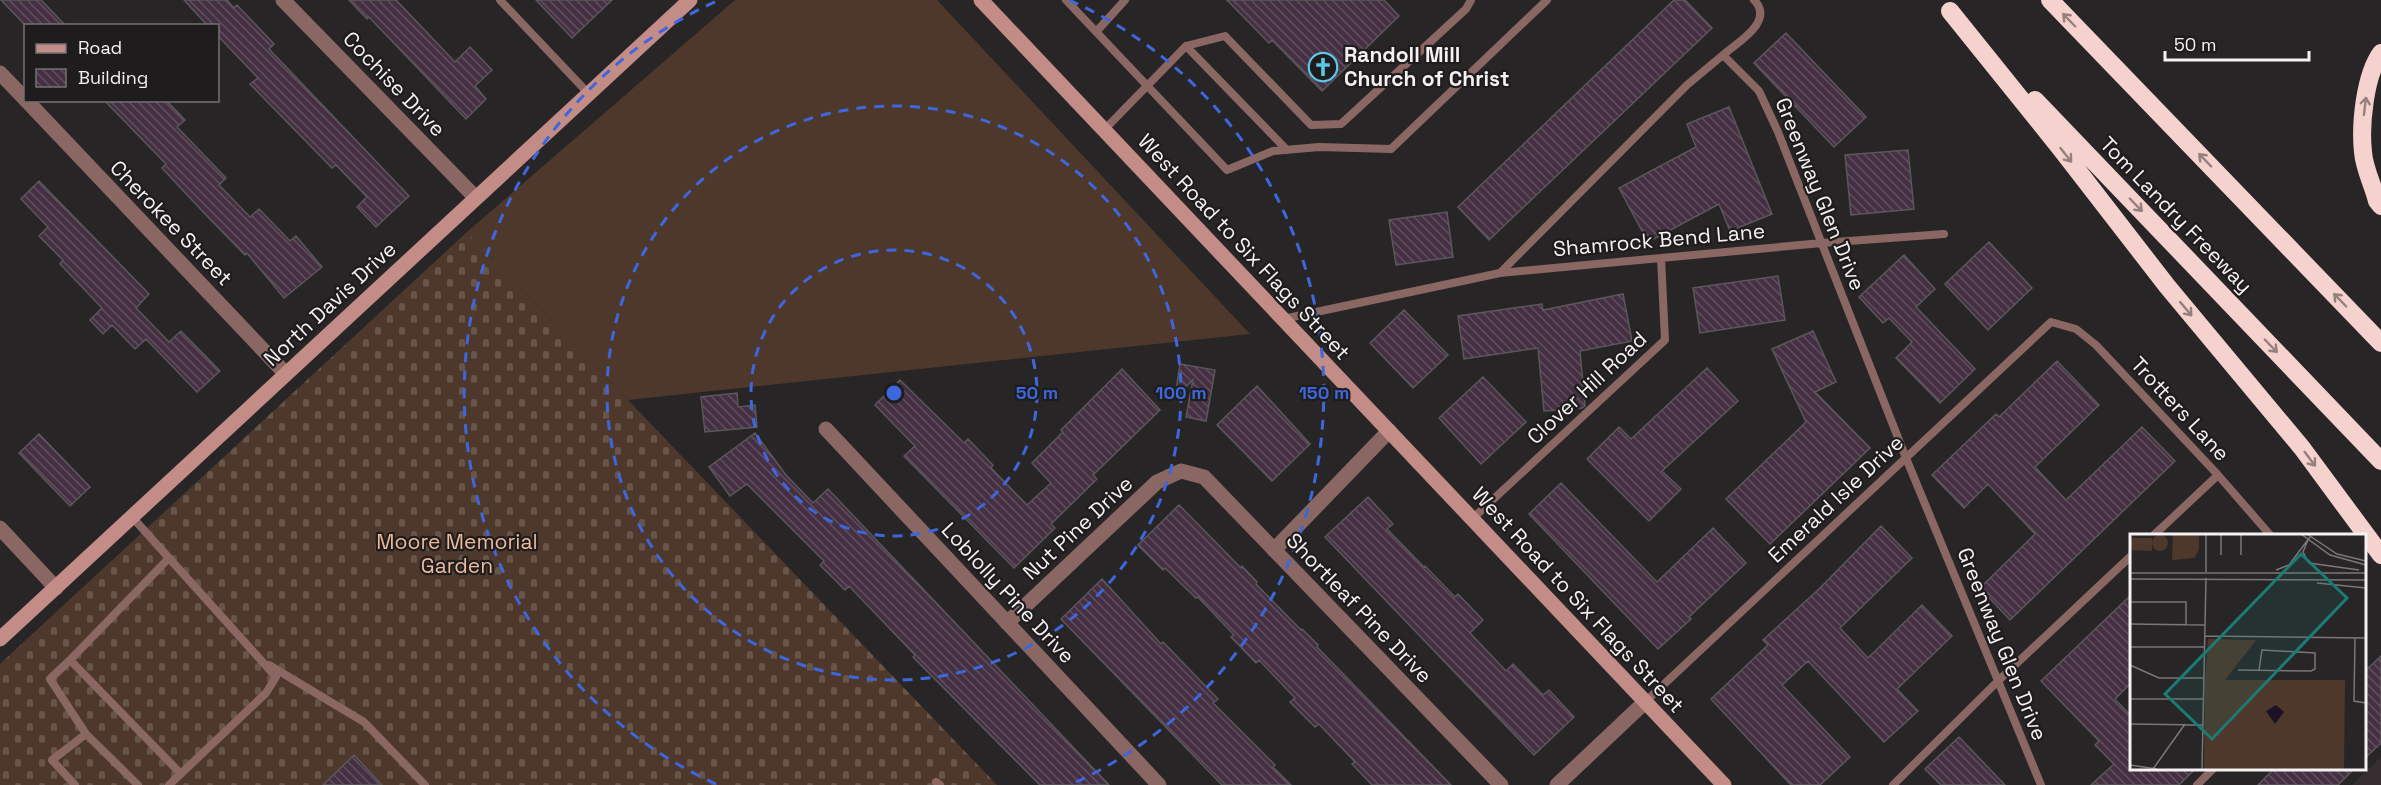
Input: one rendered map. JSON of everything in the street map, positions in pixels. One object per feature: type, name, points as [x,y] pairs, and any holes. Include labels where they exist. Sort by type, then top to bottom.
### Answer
[{"type":"highway","points":[[2050,0],[2381,342]]},
{"type":"highway","points":[[1945,6],[2061,148],[2167,286],[2302,448],[2365,534]]},
{"type":"highway","name":"Tom Landry Freeway","points":[[1945,6],[2381,461]]},
{"type":"highway","points":[[2379,57],[2364,104],[2363,153],[2381,206]]},
{"type":"highway","points":[[2366,535],[2381,555]]},
{"type":"street","name":"Cochise Drive","points":[[283,0],[475,197]]},
{"type":"street","name":"North Davis Drive","points":[[0,639],[690,0]]},
{"type":"street","name":"West Road to Six Flags Street","points":[[981,0],[1724,785]]},
{"type":"street","name":"Cherokee Street","points":[[0,73],[24,98]]},
{"type":"street","name":"Cherokee Street","points":[[28,102],[286,374]]},
{"type":"street","name":"Loblolly Pine Drive","points":[[826,429],[1159,785]]},
{"type":"street","points":[[1274,550],[1389,431]]},
{"type":"street","name":"Nut Pine Drive","points":[[1008,623],[1157,482],[1181,471]]},
{"type":"street","name":"Shortleaf Pine Drive","points":[[1181,471],[1204,477],[1501,785]]},
{"type":"street","points":[[0,528],[56,588]]},
{"type":"street","points":[[1557,785],[1645,702]]},
{"type":"lane","points":[[500,0],[588,93]]},
{"type":"lane","points":[[1066,0],[1227,170],[1273,151],[1319,147],[1391,149],[1547,0]]},
{"type":"lane","points":[[1096,32],[1125,0]]},
{"type":"lane","points":[[1466,9],[1471,0]]},
{"type":"lane","points":[[1104,130],[1186,46],[1225,36],[1311,124],[1341,124],[1476,0]]},
{"type":"lane","points":[[1283,319],[1500,273],[1687,85],[1758,24],[1762,15],[1760,6],[1754,0]]},
{"type":"lane","points":[[1186,46],[1287,150]]},
{"type":"lane","name":"Greenway Glen Drive","points":[[1723,55],[1759,91],[1778,132],[1906,458],[2041,785]]},
{"type":"lane","name":"Shamrock Bend Lane","points":[[1500,273],[1944,234]]},
{"type":"lane","name":"Clover Hill Road","points":[[1472,519],[1665,340],[1661,258]]},
{"type":"lane","name":"Emerald Isle Drive","points":[[1645,702],[2051,322]]},
{"type":"lane","name":"Trotters Lane","points":[[2051,322],[2076,329],[2096,345],[2269,534]]},
{"type":"lane","points":[[2155,534],[2218,476]]},
{"type":"lane","points":[[133,518],[276,677],[266,693],[169,785]]},
{"type":"lane","points":[[1893,785],[1999,680],[2130,557]]},
{"type":"lane","points":[[138,785],[86,734],[50,679],[169,558]]},
{"type":"lane","points":[[70,660],[181,774]]},
{"type":"lane","points":[[264,662],[364,722],[424,785]]},
{"type":"lane","points":[[75,785],[52,760],[86,734]]},
{"type":"lane","points":[[2197,785],[2212,770]]},
{"type":"shaded area","points":[[2381,757],[2381,785],[2352,785]]},
{"type":"green space","points":[[735,0],[937,0],[1250,334],[628,400],[467,232]]},
{"type":"green space","name":"Moore Memorial Garden","points":[[467,232],[997,785],[0,785],[0,664]]},
{"type":"building","points":[[1,0],[41,0],[64,24],[24,24]]},
{"type":"building","points":[[184,0],[227,0],[234,8],[237,5],[274,44],[269,49],[409,196],[376,227],[357,207],[367,197],[336,165],[332,168],[250,84],[258,78],[219,37],[219,24],[206,24]]},
{"type":"building","points":[[349,0],[396,0],[455,62],[470,47],[492,70],[475,86],[486,99],[466,119],[369,17],[367,19]]},
{"type":"building","points":[[536,0],[612,0],[572,38]]},
{"type":"building","name":"Randoll Mill Church of Christ","points":[[1227,0],[1384,0],[1399,16],[1322,91],[1272,40],[1269,43]]},
{"type":"building","points":[[1674,0],[1685,0],[1712,28],[1489,240],[1458,207]]},
{"type":"building","points":[[1786,33],[1866,117],[1834,147],[1754,63]]},
{"type":"building","points":[[106,102],[168,102],[185,120],[177,127],[226,178],[219,185],[250,217],[259,209],[290,241],[296,236],[322,267],[284,298],[247,253],[245,255],[162,168],[166,164]]},
{"type":"building","points":[[1729,107],[1772,214],[1730,231],[1719,204],[1648,242],[1619,188],[1696,147],[1687,124]]},
{"type":"building","points":[[1908,150],[1914,209],[1851,215],[1845,155]]},
{"type":"building","points":[[39,181],[149,294],[136,308],[169,342],[181,331],[220,371],[197,392],[146,339],[135,349],[112,325],[103,334],[90,320],[102,308],[60,264],[63,260],[39,236],[48,227],[21,199]]},
{"type":"building","points":[[1447,212],[1453,257],[1396,265],[1389,220]]},
{"type":"building","points":[[1989,242],[2032,288],[1988,330],[1945,284]]},
{"type":"building","points":[[1904,255],[1935,289],[1916,307],[1975,369],[1940,403],[1896,358],[1912,342],[1889,318],[1883,323],[1859,297]]},
{"type":"building","points":[[1778,276],[1785,320],[1700,333],[1693,288]]},
{"type":"building","points":[[1623,294],[1632,341],[1580,351],[1585,406],[1582,408],[1544,411],[1538,348],[1464,359],[1458,316],[1542,304],[1543,310]]},
{"type":"building","points":[[1404,310],[1448,355],[1413,388],[1370,343]]},
{"type":"building","points":[[1813,331],[1836,382],[1815,392],[1870,448],[1770,544],[1726,499],[1806,422],[1772,349]]},
{"type":"building","points":[[2057,361],[2099,405],[2035,467],[2066,500],[2142,427],[2175,461],[2010,620],[1980,588],[2035,534],[1988,484],[1964,508],[1932,475],[1996,414],[1999,417]]},
{"type":"building","points":[[1180,364],[1215,370],[1206,421],[1186,417],[1193,380],[1175,397]]},
{"type":"building","points":[[1707,368],[1738,401],[1662,471],[1681,489],[1649,521],[1587,459],[1619,427],[1631,439]]},
{"type":"building","points":[[1122,369],[1160,410],[1093,475],[1097,479],[1051,524],[1055,528],[1014,568],[904,456],[915,446],[875,405],[900,380],[964,443],[968,439],[993,465],[991,468],[1027,505],[1051,483],[1032,463],[1063,432],[1061,430]]},
{"type":"building","points":[[1483,377],[1526,422],[1481,464],[1439,418]]},
{"type":"building","points":[[1257,386],[1310,444],[1272,481],[1217,425]]},
{"type":"building","points":[[737,393],[738,407],[755,405],[757,427],[705,432],[701,397]]},
{"type":"building","points":[[755,433],[786,475],[813,503],[828,489],[1109,785],[1040,785],[913,657],[915,655],[849,586],[845,590],[820,565],[824,561],[747,484],[730,496],[709,467]]},
{"type":"building","points":[[39,434],[90,487],[70,506],[19,453]]},
{"type":"building","points":[[1561,483],[1657,582],[1713,528],[1746,563],[1658,649],[1529,514]]},
{"type":"building","points":[[1368,497],[1393,524],[1387,529],[1455,597],[1458,594],[1483,620],[1470,633],[1506,671],[1513,664],[1543,695],[1549,690],[1574,717],[1534,755],[1325,537]]},
{"type":"building","points":[[1179,505],[1241,568],[1242,566],[1257,582],[1256,584],[1318,645],[1317,647],[1451,785],[1372,785],[1352,764],[1355,762],[1319,724],[1315,727],[1290,702],[1295,698],[1259,660],[1256,663],[1231,637],[1234,635],[1198,597],[1196,598],[1165,568],[1163,570],[1138,545]]},
{"type":"building","points":[[1881,526],[1912,558],[1840,628],[1868,658],[1922,605],[1952,636],[1897,689],[1918,711],[1884,742],[1808,661],[1782,685],[1850,757],[1820,785],[1791,785],[1711,699],[1768,645],[1763,640],[1819,589]]},
{"type":"building","points":[[1102,579],[1161,644],[1163,642],[1218,699],[1213,703],[1275,765],[1273,767],[1291,785],[1222,785],[1061,619]]},
{"type":"building","points":[[2130,596],[2130,684],[2115,699],[2130,715],[2130,770],[2194,770],[2179,785],[2091,785],[2114,764],[2095,745],[2099,741],[2041,681]]},
{"type":"building","points":[[2381,656],[2381,743],[2366,757],[2366,670]]},
{"type":"building","points":[[1959,737],[2005,785],[1941,785],[1925,769]]},
{"type":"building","points":[[354,755],[382,785],[323,785]]},
{"type":"building","points":[[2273,770],[2353,770],[2338,785],[2258,785]]},
{"type":"place","name":"Randoll Mill Church of Christ","points":[[1323,67]]}]
